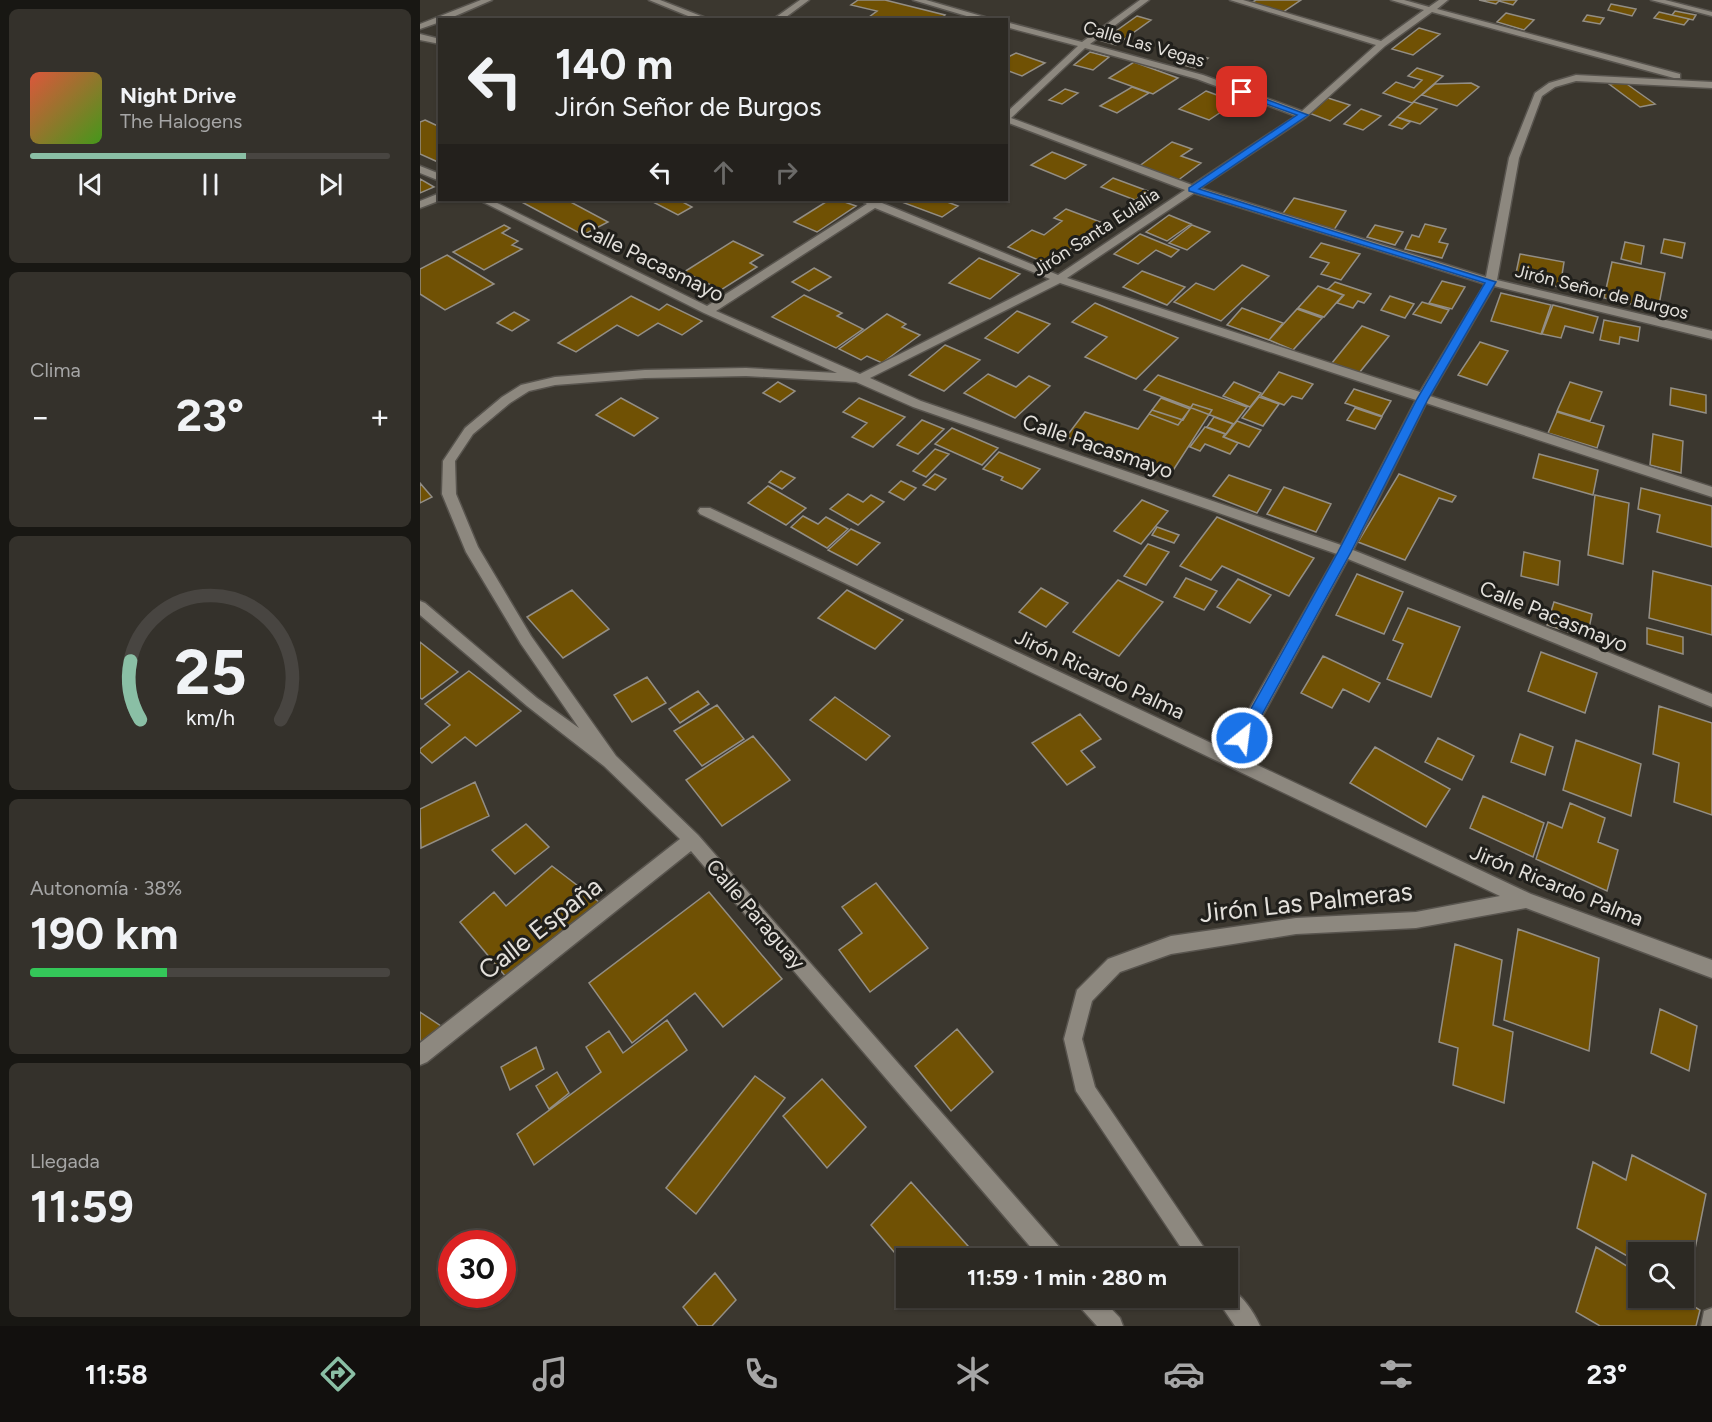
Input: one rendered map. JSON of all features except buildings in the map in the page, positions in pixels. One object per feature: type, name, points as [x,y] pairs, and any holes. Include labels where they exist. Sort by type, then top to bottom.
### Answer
[{"type":"street","points":[[443,18],[488,0]]},
{"type":"street","points":[[653,0],[702,18]]},
{"type":"street","points":[[779,18],[805,0]]},
{"type":"street","points":[[917,0],[984,18]]},
{"type":"street","points":[[1008,116],[1085,44],[1145,0]]},
{"type":"street","points":[[1233,0],[1382,44]]},
{"type":"street","points":[[1395,0],[1711,85]]},
{"type":"street","name":"Jirón Santa Eulalia","points":[[861,378],[1059,279],[1303,115],[1382,44],[1444,0]]},
{"type":"street","points":[[1655,0],[1712,14]]},
{"type":"street","points":[[420,27],[438,20]]},
{"type":"street","name":"Calle Las Vegas","points":[[1008,25],[1200,77],[1303,115]]},
{"type":"street","points":[[420,37],[438,42]]},
{"type":"street","points":[[1230,759],[1345,552],[1422,399],[1491,282],[1514,158],[1538,95],[1552,85],[1576,78],[1711,85]]},
{"type":"street","name":"Jirón Señor de Burgos","points":[[1008,119],[1192,189],[1491,282],[1712,335]]},
{"type":"street","points":[[420,169],[438,177]]},
{"type":"street","points":[[420,205],[438,197]]},
{"type":"street","name":"Calle Pacasmayo","points":[[486,201],[708,311],[917,404],[1345,552],[1712,701]]},
{"type":"street","points":[[708,311],[874,201],[1059,279],[1712,492]]},
{"type":"street","points":[[610,761],[526,640],[471,548],[449,494],[449,461],[454,453],[469,431],[493,410],[525,388],[546,382],[645,374],[746,372],[861,378]]},
{"type":"street","name":"Jirón Ricardo Palma","points":[[705,511],[1526,900],[1712,969]]},
{"type":"street","name":"Calle Paraguay","points":[[420,607],[532,702],[610,761],[692,840],[1045,1248]]},
{"type":"street","name":"Calle España","points":[[420,1055],[692,840]]},
{"type":"street","name":"Jirón Las Palmeras","points":[[1193,1248],[1086,1091],[1073,1039],[1084,996],[1114,965],[1171,945],[1296,926],[1416,920],[1526,900]]},
{"type":"street","points":[[1096,1308],[1112,1326]]},
{"type":"street","points":[[1235,1308],[1249,1326]]},
{"type":"street","points":[[1712,1319],[1712,1326]]},
{"type":"route","points":[[1242,92],[1303,115],[1192,189],[1491,282],[1422,399],[1345,552],[1242,738]]}]
